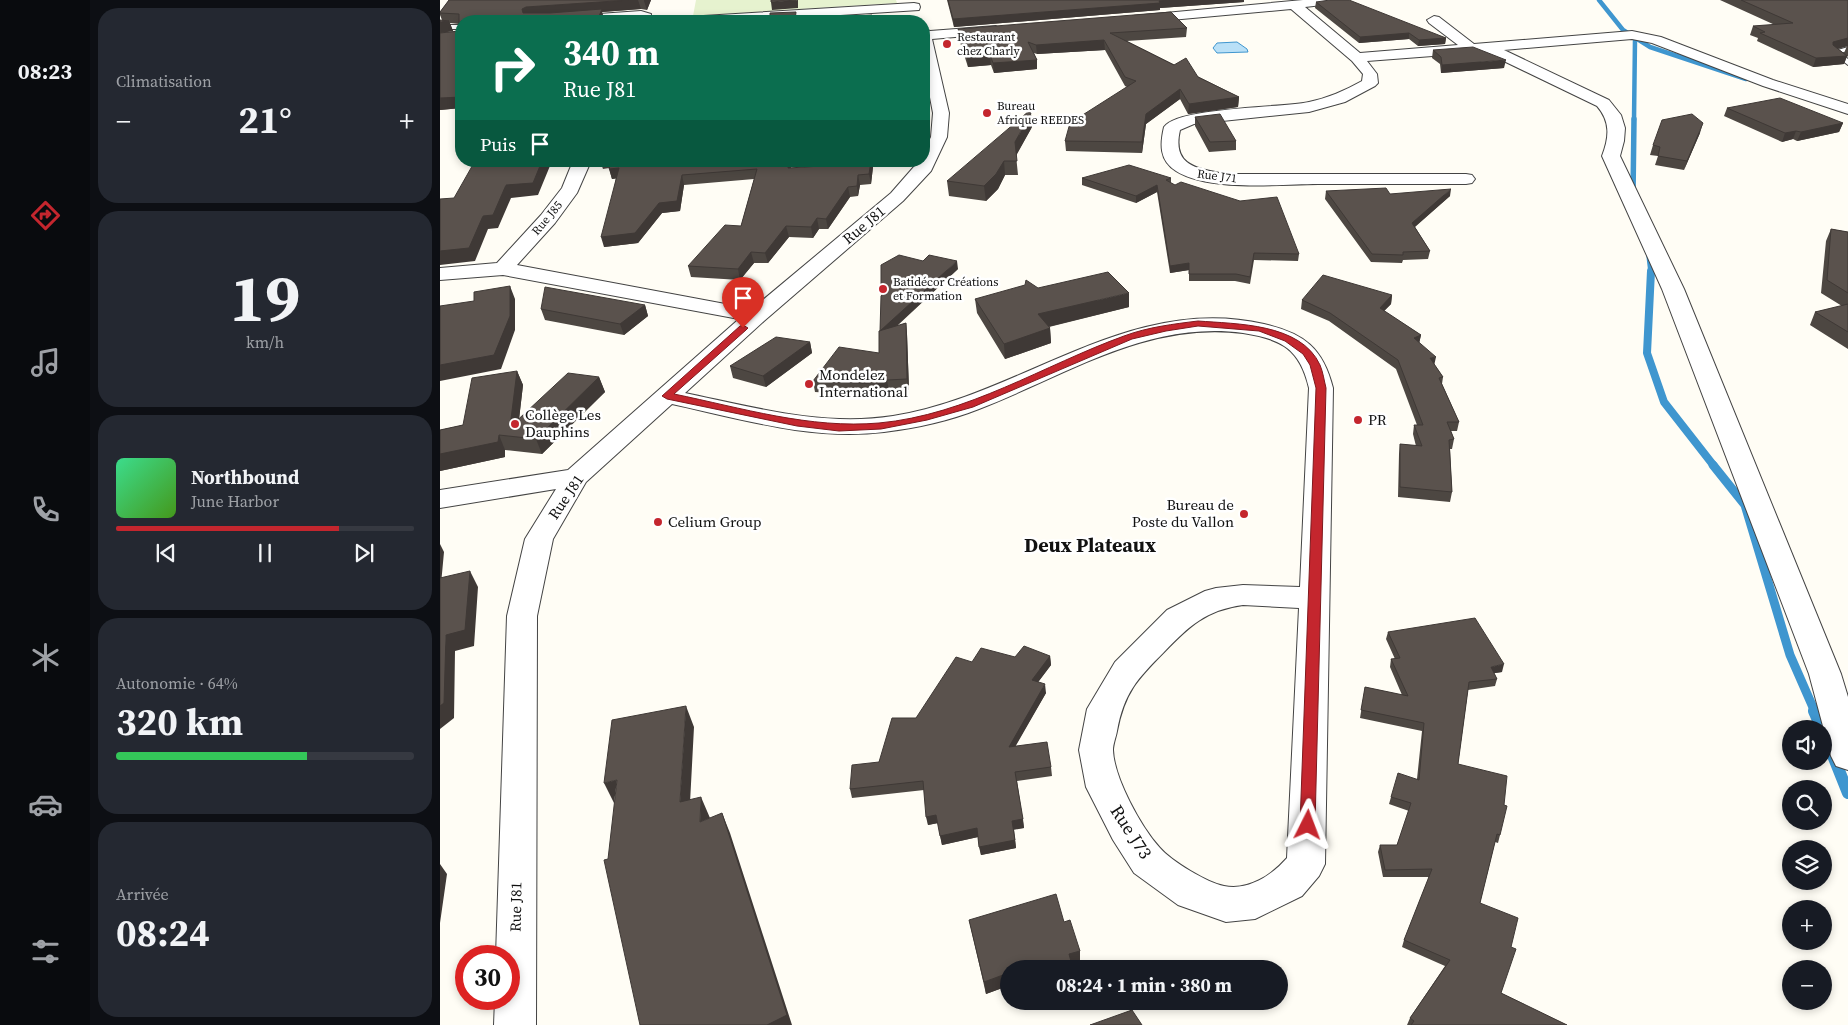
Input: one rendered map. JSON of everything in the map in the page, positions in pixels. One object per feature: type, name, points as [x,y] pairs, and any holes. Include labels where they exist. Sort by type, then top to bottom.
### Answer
[{"type":"street","points":[[1177,0],[1192,14]]},
{"type":"street","points":[[1124,20],[1332,0]]},
{"type":"street","points":[[767,15],[913,4]]},
{"type":"street","name":"Rue J71","points":[[1294,5],[1357,58],[1370,74],[1370,83],[1350,95],[1319,106],[1289,111],[1205,116],[1181,122],[1172,128],[1168,139],[1170,153],[1176,165],[1194,173],[1224,179],[1466,179]]},
{"type":"street","points":[[1434,20],[1481,48],[1603,103],[1614,113],[1618,139],[1611,156],[1673,289],[1825,674],[1848,756]]},
{"type":"street","points":[[930,30],[1009,29]]},
{"type":"street","points":[[1357,58],[1635,35],[1656,40],[1768,83],[1848,109]]},
{"type":"street","points":[[440,38],[455,37]]},
{"type":"street","name":"Rue J81","points":[[930,62],[941,113],[939,137],[930,156]]},
{"type":"street","name":"Rue J85","points":[[503,269],[548,219],[570,190],[580,167]]},
{"type":"street","name":"Rue J81","points":[[514,1025],[522,616],[539,539],[576,477],[756,316],[897,197],[925,167]]},
{"type":"street","points":[[440,274],[503,269],[756,316]]},
{"type":"street","name":"Rue J73","points":[[667,396],[797,422],[839,428],[881,426],[927,417],[969,405],[1138,335],[1166,328],[1198,323],[1261,328],[1288,339],[1306,352],[1315,365],[1321,388],[1306,864],[1288,884],[1255,901],[1226,904],[1192,893],[1148,861],[1126,829],[1104,787],[1096,750],[1104,709],[1126,670],[1178,618],[1193,610],[1216,598],[1244,595],[1314,598]]},
{"type":"street","points":[[440,499],[576,477]]},
{"type":"lane","points":[[615,15],[641,13],[649,15]]},
{"type":"lane","points":[[440,27],[455,27]]},
{"type":"lane","points":[[1848,49],[1834,52],[1848,63]]},
{"type":"green space","points":[[696,0],[896,0],[897,3],[709,15],[693,15]]},
{"type":"water","points":[[1237,42],[1247,49],[1248,52],[1217,53],[1213,48],[1217,43]]},
{"type":"building","points":[[449,0],[629,0],[526,7],[522,9],[523,13],[550,13],[602,9],[600,15],[459,15],[440,12]]},
{"type":"building","points":[[771,0],[796,0],[771,2]]},
{"type":"building","points":[[948,0],[1170,0],[1159,1],[1160,3],[953,19]]},
{"type":"building","points":[[1349,0],[1446,38],[1419,40],[1409,33],[1360,37],[1316,2]]},
{"type":"building","points":[[1741,0],[1848,0],[1848,38],[1833,42],[1833,45],[1847,56],[1816,58],[1760,33],[1765,32],[1753,26],[1793,23]]},
{"type":"building","points":[[796,12],[796,15],[770,15],[770,13]]},
{"type":"building","points":[[1171,12],[1187,28],[1110,33],[1174,65],[1186,58],[1198,77],[1239,97],[1189,104],[1180,89],[1146,114],[1142,142],[1065,141],[1070,123],[1136,81],[1125,77],[1104,40],[1036,45],[1028,42],[1037,60],[993,63],[990,55],[967,57],[958,29]]},
{"type":"building","points":[[455,31],[455,97],[440,98],[440,33]]},
{"type":"building","points":[[1473,47],[1506,60],[1442,65],[1441,57],[1433,50]]},
{"type":"building","points":[[1780,98],[1843,123],[1801,132],[1785,133],[1727,108]]},
{"type":"building","points":[[1029,111],[1031,113],[1015,142],[1017,161],[1004,161],[996,174],[984,186],[947,181]]},
{"type":"building","points":[[1220,114],[1236,141],[1210,142],[1195,117]]},
{"type":"building","points":[[1692,114],[1703,123],[1687,161],[1658,156],[1660,147],[1653,145],[1662,120]]},
{"type":"building","points":[[1129,165],[1171,178],[1166,180],[1175,185],[1181,182],[1240,201],[1277,197],[1299,254],[1254,253],[1250,277],[1236,274],[1189,274],[1189,263],[1170,266],[1157,185],[1136,196],[1082,178]]},
{"type":"building","points":[[472,167],[540,167],[533,183],[506,185],[493,215],[483,216],[469,248],[440,251],[440,199],[454,198]]},
{"type":"building","points":[[610,167],[870,167],[869,174],[858,175],[857,186],[848,187],[826,219],[817,218],[811,227],[786,226],[765,253],[751,252],[738,269],[688,266],[725,225],[741,226],[757,169],[682,175],[677,201],[659,203],[635,233],[601,237],[619,168],[609,169]]},
{"type":"building","points":[[1386,188],[1390,194],[1451,189],[1412,223],[1430,251],[1403,252],[1403,255],[1372,254],[1326,191]]},
{"type":"building","points":[[1831,229],[1848,232],[1848,293],[1827,280]]},
{"type":"building","points":[[899,255],[923,261],[929,255],[957,261],[880,331],[881,296],[885,291],[881,287],[881,265]]},
{"type":"building","points":[[1108,272],[1129,293],[1038,314],[1050,328],[1004,344],[975,299],[1025,285],[1026,280],[1038,288]]},
{"type":"building","points":[[1323,275],[1392,295],[1380,308],[1421,335],[1414,338],[1436,357],[1430,358],[1443,377],[1439,378],[1459,422],[1447,422],[1454,439],[1449,440],[1452,492],[1400,487],[1400,444],[1422,446],[1414,425],[1423,425],[1398,360],[1330,313],[1302,300]]},
{"type":"building","points":[[510,286],[510,316],[494,355],[440,365],[440,306],[474,301],[474,292]]},
{"type":"building","points":[[545,287],[645,305],[620,324],[541,309]]},
{"type":"building","points":[[1848,304],[1848,332],[1815,312]]},
{"type":"building","points":[[906,323],[907,379],[887,380],[875,384],[813,381],[839,347],[879,353],[879,331]]},
{"type":"building","points":[[776,337],[810,342],[763,376],[730,366]]},
{"type":"building","points":[[517,371],[510,427],[568,373],[599,377],[536,439],[499,435],[498,442],[440,454],[440,430],[463,425],[472,378]]},
{"type":"building","points":[[470,571],[465,630],[446,635],[444,703],[440,706],[440,578]]},
{"type":"building","points":[[1475,618],[1504,664],[1491,667],[1497,679],[1469,682],[1458,764],[1507,776],[1504,805],[1507,806],[1500,835],[1497,834],[1480,903],[1518,918],[1511,947],[1516,949],[1501,993],[1567,1025],[1411,1025],[1414,1021],[1410,1018],[1450,960],[1404,940],[1432,869],[1385,870],[1380,845],[1397,845],[1411,803],[1391,797],[1398,773],[1419,780],[1424,723],[1361,710],[1365,687],[1408,696],[1391,659],[1400,658],[1388,632]]},
{"type":"building","points":[[1024,646],[1050,656],[1032,680],[1045,684],[1009,747],[1047,742],[1051,767],[1015,772],[1023,819],[1012,821],[1015,840],[979,847],[977,828],[940,836],[936,815],[926,817],[923,781],[850,789],[852,765],[879,762],[892,718],[916,718],[956,657],[972,662],[981,648],[1015,657]]},
{"type":"building","points":[[686,706],[680,802],[701,797],[700,822],[722,813],[787,1015],[767,1025],[640,1025],[604,860],[608,859],[617,780],[604,783],[612,720]]},
{"type":"building","points":[[1056,894],[1064,922],[1070,920],[1080,951],[1069,954],[1071,960],[1000,960],[1000,976],[984,982],[969,920]]},
{"type":"building","points":[[1132,1010],[1142,1025],[1090,1025]]},
{"type":"waterway","points":[[1599,0],[1623,30],[1650,47],[1746,79]]},
{"type":"waterway","points":[[1634,120],[1635,39]]},
{"type":"waterway","points":[[1633,196],[1634,119]]},
{"type":"waterway","points":[[1649,255],[1651,272]]},
{"type":"waterway","points":[[1651,272],[1647,353],[1664,402],[1714,466]]},
{"type":"waterway","points":[[1713,465],[1745,505],[1790,655],[1815,712]]},
{"type":"waterway","points":[[1814,711],[1818,720]]},
{"type":"waterway","points":[[1832,753],[1848,793]]},
{"type":"place","name":"Restaurant chez Charly","points":[[947,44]]},
{"type":"place","name":"Bureau Afrique REEDES","points":[[987,113]]},
{"type":"place","name":"Batidécor Créations et Formation","points":[[883,289]]},
{"type":"place","name":"Mondelez International","points":[[809,384]]},
{"type":"place","name":"PR","points":[[1358,420]]},
{"type":"place","name":"Collège Les Dauphins","points":[[515,424]]},
{"type":"place","name":"Bureau de Poste du Vallon","points":[[1244,514]]},
{"type":"place","name":"Celium Group","points":[[658,522]]},
{"type":"district","name":"Deux Plateaux","points":[[1090,545]]},
{"type":"route","points":[[743,328],[667,396],[797,422],[839,428],[881,426],[927,417],[969,405],[1129,338],[1166,328],[1198,323],[1261,328],[1288,339],[1306,352],[1315,365],[1321,388],[1308,825]]}]
